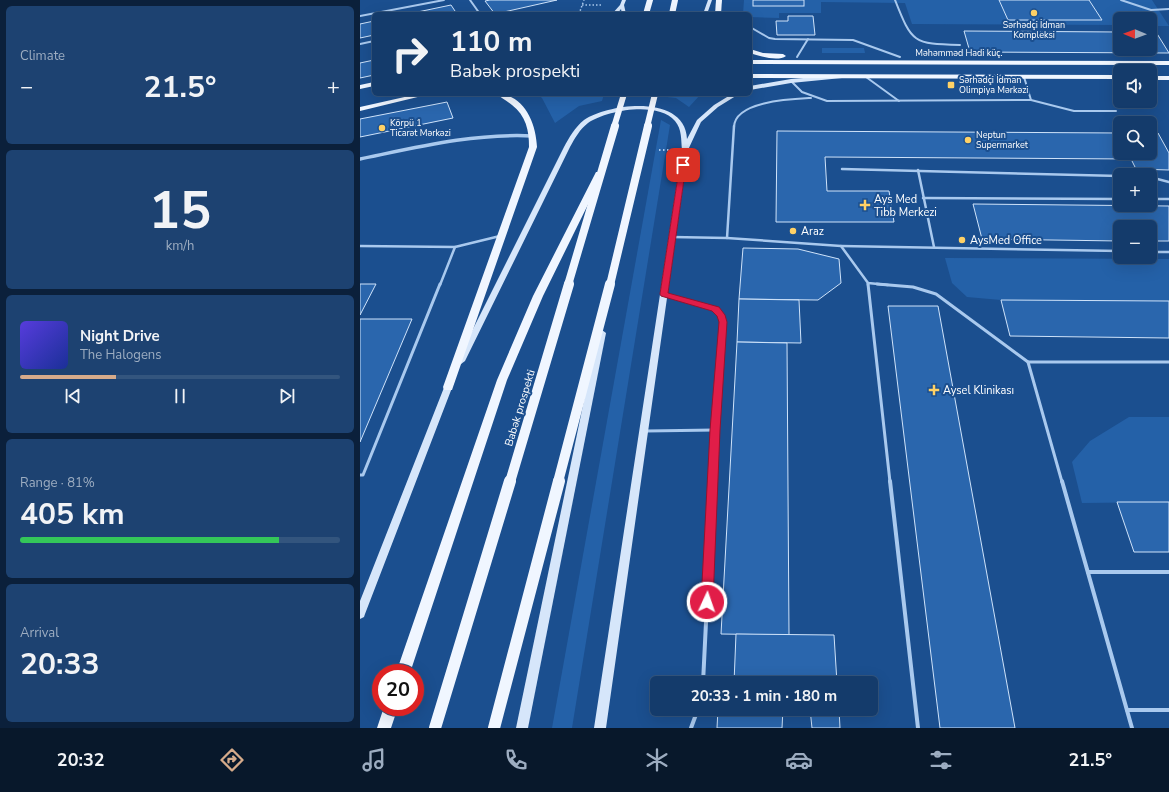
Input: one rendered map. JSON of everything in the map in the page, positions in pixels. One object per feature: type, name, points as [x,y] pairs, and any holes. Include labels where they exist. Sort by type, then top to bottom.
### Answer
[{"type":"main road","points":[[647,12],[650,0]]},
{"type":"main road","points":[[672,12],[675,0]]},
{"type":"main road","points":[[706,12],[710,0]]},
{"type":"main road","points":[[718,12],[719,0]]},
{"type":"main road","points":[[616,12],[623,3]]},
{"type":"main road","points":[[752,52],[762,55],[797,57]]},
{"type":"main road","points":[[752,57],[1005,58],[1067,62]]},
{"type":"main road","name":"Məhəmməd Hadi küç.","points":[[752,62],[1169,63]]},
{"type":"main road","points":[[752,76],[1113,78]]},
{"type":"main road","points":[[752,88],[791,81],[854,76]]},
{"type":"main road","points":[[1157,78],[1169,78]]},
{"type":"main road","points":[[360,87],[372,86]]},
{"type":"main road","points":[[360,92],[372,86]]},
{"type":"main road","points":[[360,106],[397,96]]},
{"type":"main road","points":[[360,109],[418,96]]},
{"type":"main road","points":[[360,614],[448,387],[533,147],[533,126],[529,117],[518,105],[503,96]]},
{"type":"main road","name":"Babək prospekti","points":[[436,728],[607,158],[623,96]]},
{"type":"main road","points":[[522,728],[617,258],[655,96]]},
{"type":"main road","points":[[685,150],[699,121],[716,106],[733,96]]},
{"type":"main road","points":[[448,387],[566,147],[577,131],[586,121],[604,113],[625,108],[657,110],[669,114],[677,120],[683,128],[685,150],[600,728]]},
{"type":"main road","points":[[406,664],[502,380],[538,296],[607,158]]},
{"type":"main road","points":[[494,728],[617,258]]},
{"type":"main road","points":[[384,728],[389,716]]},
{"type":"street","points":[[360,159],[457,138],[505,134],[534,136]]},
{"type":"lane","points":[[381,12],[444,0]]},
{"type":"lane","points":[[470,0],[479,12]]},
{"type":"lane","points":[[895,0],[909,34],[913,39],[918,42],[932,44],[960,45]]},
{"type":"lane","points":[[1121,0],[1150,10],[1159,11],[1169,9]]},
{"type":"lane","points":[[360,16],[372,14]]},
{"type":"lane","points":[[752,28],[769,38],[853,40],[900,57]]},
{"type":"lane","points":[[797,57],[808,39]]},
{"type":"lane","points":[[360,44],[372,41]]},
{"type":"lane","points":[[866,76],[899,101]]},
{"type":"lane","points":[[1024,77],[1031,100]]},
{"type":"lane","points":[[791,81],[800,91],[813,98]]},
{"type":"lane","points":[[727,238],[734,123],[737,118],[750,108],[776,100],[813,98],[838,102],[1031,100],[1074,111],[1116,111]]},
{"type":"lane","points":[[842,169],[1113,176]]},
{"type":"lane","points":[[918,170],[934,248]]},
{"type":"lane","points":[[1157,179],[1169,182]]},
{"type":"lane","points":[[923,198],[1113,198]]},
{"type":"lane","points":[[1157,199],[1169,199]]},
{"type":"lane","points":[[360,246],[455,247],[503,235]]},
{"type":"lane","points":[[672,237],[727,238],[842,246],[1113,251]]},
{"type":"lane","points":[[842,246],[868,283],[918,728]]},
{"type":"lane","points":[[360,475],[363,475],[455,247]]},
{"type":"lane","points":[[1157,252],[1169,252]]},
{"type":"lane","points":[[868,283],[913,287],[936,294],[1028,362],[1169,362]]},
{"type":"lane","points":[[664,294],[716,309],[721,315],[723,322],[715,430],[703,676]]},
{"type":"lane","points":[[1028,362],[1132,728]]},
{"type":"lane","points":[[644,431],[715,430]]},
{"type":"lane","points":[[1088,572],[1169,572]]},
{"type":"lane","points":[[1127,710],[1169,710]]},
{"type":"lane","points":[[691,728],[696,716]]},
{"type":"path","points":[[579,12],[584,0]]},
{"type":"path","points":[[582,5],[602,5]]},
{"type":"shaded area","name":"Sərhədçi İdman Kompleksi","points":[[744,0],[1152,0],[1169,26],[1157,26],[1157,12],[1113,12],[1113,25],[912,24],[905,3],[821,2],[821,13],[779,13],[779,18],[752,17],[752,12],[743,12]]},
{"type":"shaded area","points":[[822,48],[864,48],[865,53],[822,53]]},
{"type":"shaded area","points":[[540,96],[603,96],[602,101],[579,106],[555,123]]},
{"type":"shaded area","points":[[699,96],[689,107],[676,98],[667,97]]},
{"type":"shaded area","points":[[661,120],[670,125],[572,728],[552,728]]},
{"type":"shaded area","points":[[945,258],[1113,259],[1113,264],[1157,264],[1157,259],[1169,259],[1169,301],[1001,300],[967,297],[952,283]]},
{"type":"shaded area","points":[[1129,417],[1169,417],[1169,502],[1082,503],[1072,462],[1090,441]]},
{"type":"building","points":[[557,0],[504,12],[493,12],[485,1]]},
{"type":"building","points":[[753,0],[804,0],[804,6],[753,6]]},
{"type":"building","points":[[999,0],[1089,0],[1102,20],[1008,20]]},
{"type":"building","points":[[451,5],[456,12],[418,12]]},
{"type":"building","points":[[788,16],[813,16],[815,35],[777,35],[776,21],[788,21]]},
{"type":"building","points":[[372,21],[372,35],[360,38],[360,24]]},
{"type":"building","points":[[964,31],[1113,32],[1113,53],[970,52]]},
{"type":"building","points":[[1157,34],[1169,53],[1157,53]]},
{"type":"building","points":[[372,60],[372,75],[360,78],[360,63]]},
{"type":"building","name":"Körpü 1 Ticarət Mərkəzi","points":[[447,102],[453,118],[360,137],[360,119]]},
{"type":"building","points":[[777,131],[1113,133],[1113,159],[825,157],[827,191],[889,191],[894,222],[776,222]]},
{"type":"building","points":[[1158,133],[1169,153],[1169,170],[1157,170],[1157,168],[1136,168],[1132,160],[1157,160]]},
{"type":"building","points":[[973,204],[1113,205],[1113,212],[1157,212],[1157,206],[1169,206],[1169,241],[1157,241],[1157,220],[1113,220],[1113,241],[982,239]]},
{"type":"building","points":[[743,248],[798,249],[839,259],[841,283],[818,300],[739,299]]},
{"type":"building","points":[[360,284],[376,284],[360,315]]},
{"type":"building","points":[[739,299],[799,300],[801,343],[737,342]]},
{"type":"building","points":[[1001,300],[1169,301],[1169,338],[1010,336]]},
{"type":"building","points":[[888,306],[938,306],[1015,728],[940,728]]},
{"type":"building","points":[[360,319],[412,319],[360,442]]},
{"type":"building","points":[[737,342],[787,343],[789,635],[721,634]]},
{"type":"building","points":[[1117,502],[1169,502],[1169,552],[1134,552]]},
{"type":"building","points":[[736,634],[834,635],[837,676],[734,676]]},
{"type":"building","points":[[718,716],[783,716],[782,728],[717,728]]},
{"type":"building","points":[[811,716],[839,716],[840,728],[812,728]]},
{"type":"place","name":"Sərhədçi İdman Kompleksi","points":[[1034,13]]},
{"type":"place","name":"Sərhədçi İdman Olimpiya Mərkəzi","points":[[951,85]]},
{"type":"place","name":"Körpü 1 Ticarət Mərkəzi","points":[[382,128]]},
{"type":"place","name":"Neptun Supermarket","points":[[968,140]]},
{"type":"place","name":"Ays Med Tibb Merkezi","points":[[865,205]]},
{"type":"place","name":"Araz","points":[[793,231]]},
{"type":"place","name":"AysMed Office","points":[[962,240]]},
{"type":"place","name":"Aysel Klinikası","points":[[934,390]]},
{"type":"route","points":[[683,165],[664,294],[716,309],[721,315],[723,322],[715,430],[707,602]]}]
